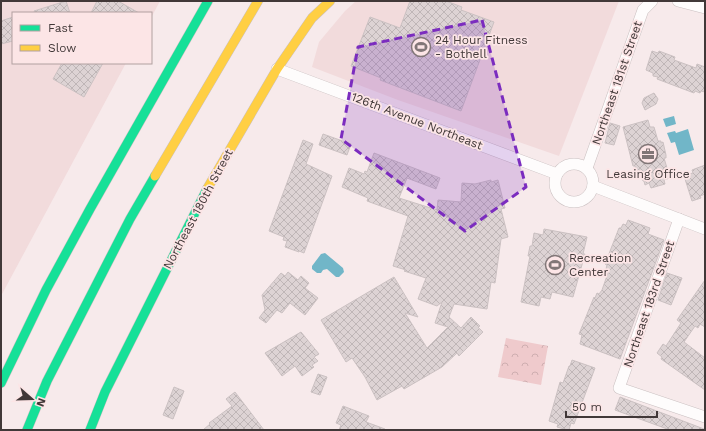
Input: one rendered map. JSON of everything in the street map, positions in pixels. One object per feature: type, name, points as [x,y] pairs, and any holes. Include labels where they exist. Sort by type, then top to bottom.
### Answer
[{"type":"main road","points":[[1,384],[46,290],[90,209],[208,1]]},
{"type":"main road","points":[[27,430],[47,382],[130,219],[258,1]]},
{"type":"main road","name":"Northeast 180th Street","points":[[90,430],[108,385],[207,190],[277,69],[312,18],[330,1]]},
{"type":"street","name":"Northeast 181st Street","points":[[587,168],[643,10],[652,1]]},
{"type":"street","points":[[678,1],[705,8]]},
{"type":"street","name":"126th Avenue Northeast","points":[[277,69],[557,174]]},
{"type":"street","points":[[572,164],[579,164],[587,168],[592,177],[593,186],[586,198],[579,202],[569,202],[561,197],[557,191],[555,182],[557,174],[563,168],[572,164]]},
{"type":"street","points":[[593,186],[705,229]]},
{"type":"street","name":"Northeast 183rd Street","points":[[679,219],[619,388],[705,417]]},
{"type":"highlighted area","points":[[482,20],[526,187],[465,231],[341,139],[358,47]]},
{"type":"shaded area","points":[[1,1],[160,1],[152,16],[152,12],[12,12],[12,64],[125,64],[1,296]]},
{"type":"shaded area","points":[[356,1],[619,1],[559,156],[398,100],[312,67],[319,42],[345,11]]},
{"type":"green space","points":[[506,338],[548,346],[541,385],[498,377]]},
{"type":"water","points":[[674,116],[676,124],[666,127],[663,119]]},
{"type":"water","points":[[688,129],[694,150],[679,155],[675,142],[671,143],[667,133],[675,131],[676,133]]},
{"type":"water","points":[[325,253],[343,268],[344,272],[339,277],[336,277],[327,269],[323,270],[321,273],[317,273],[312,269],[312,266],[321,254]]},
{"type":"building","points":[[66,1],[70,12],[34,12]]},
{"type":"building","points":[[97,1],[118,1],[137,12],[92,12]]},
{"type":"building","name":"24 Hour Fitness - Bothell","points":[[410,1],[446,1],[462,7],[461,10],[494,22],[461,111],[380,80],[381,78],[351,66],[370,17],[400,28]]},
{"type":"building","points":[[12,17],[12,41],[1,44],[1,21]]},
{"type":"building","points":[[652,51],[658,53],[659,51],[675,57],[674,60],[696,68],[697,64],[705,67],[705,92],[701,91],[700,93],[695,91],[694,93],[657,79],[658,77],[653,76],[653,73],[646,70]]},
{"type":"building","points":[[61,64],[102,64],[84,97],[53,79]]},
{"type":"building","points":[[654,93],[658,99],[656,104],[645,110],[642,103],[644,98]]},
{"type":"building","name":"Leasing Office","points":[[648,120],[650,127],[654,127],[658,141],[661,141],[661,143],[663,142],[666,155],[666,158],[664,158],[670,178],[664,180],[665,184],[651,188],[649,183],[645,185],[640,170],[636,171],[635,166],[633,166],[623,127]]},
{"type":"building","points":[[610,123],[620,126],[614,145],[605,143]]},
{"type":"building","points":[[323,134],[351,144],[347,155],[319,145]]},
{"type":"building","points":[[303,140],[313,144],[306,164],[332,176],[304,253],[285,247],[287,241],[283,240],[284,237],[269,231]]},
{"type":"building","points":[[374,153],[440,178],[436,189],[407,178],[399,198],[437,210],[438,200],[461,202],[462,183],[475,184],[498,180],[505,208],[501,209],[508,237],[501,239],[495,283],[491,282],[487,309],[454,304],[449,317],[461,328],[471,317],[480,326],[478,327],[483,332],[459,356],[457,353],[442,367],[404,389],[402,386],[377,400],[365,377],[352,358],[346,362],[321,320],[394,277],[418,317],[405,313],[427,348],[448,327],[435,323],[442,302],[437,306],[418,299],[426,278],[393,266],[408,216],[367,201],[368,198],[342,187],[349,168],[364,174],[365,171],[367,172]]},
{"type":"building","points":[[705,165],[705,194],[700,196],[701,198],[692,201],[685,179],[690,177],[689,174],[693,173],[692,170]]},
{"type":"building","points":[[628,220],[650,228],[648,234],[664,240],[620,359],[580,344],[582,335],[579,334],[594,297],[595,298],[597,293],[599,294],[602,290],[609,270],[606,269],[607,265],[605,264],[619,228],[621,228],[623,224],[626,225]]},
{"type":"building","name":"Recreation Center","points":[[544,229],[587,237],[583,254],[585,254],[573,297],[552,292],[550,299],[541,297],[539,306],[521,302],[530,256],[528,256],[530,246],[532,246],[534,233],[543,235]]},
{"type":"building","points":[[288,272],[298,280],[301,276],[309,283],[305,288],[318,298],[305,315],[290,303],[282,313],[277,310],[266,323],[259,318],[265,310],[262,295],[281,273],[285,276]]},
{"type":"building","points":[[667,273],[682,278],[671,305],[658,300]]},
{"type":"building","points":[[705,280],[705,327],[700,324],[698,328],[695,326],[684,342],[705,358],[705,390],[661,359],[662,357],[657,353],[663,344],[666,346],[681,323],[677,320]]},
{"type":"building","points":[[301,332],[319,354],[314,357],[318,361],[312,365],[314,367],[302,376],[295,366],[282,376],[265,353]]},
{"type":"building","points":[[572,360],[595,368],[574,424],[571,423],[568,430],[557,427],[558,424],[549,421],[560,382],[563,383]]},
{"type":"building","points":[[318,374],[327,377],[320,395],[311,392]]},
{"type":"building","points":[[174,387],[184,391],[173,419],[163,415]]},
{"type":"building","points":[[235,392],[264,430],[203,430],[210,424],[209,423],[232,406],[226,399]]},
{"type":"building","points":[[620,397],[704,430],[670,430],[615,410]]},
{"type":"building","points":[[343,406],[369,416],[366,422],[385,430],[339,430],[341,425],[336,423]]},
{"type":"traffic: fast","points":[[1,383],[46,290],[90,209],[208,1]]},
{"type":"traffic: fast","points":[[27,430],[47,381],[130,219],[155,176]]},
{"type":"traffic: fast","points":[[90,430],[105,392],[207,189]]},
{"type":"traffic: slow","points":[[155,176],[258,1]]},
{"type":"traffic: slow","points":[[207,189],[277,69],[312,18],[330,1]]},
{"type":"place","name":"24 Hour Fitness - Bothell","points":[[421,47]]},
{"type":"place","name":"Leasing Office","points":[[648,154]]},
{"type":"place","name":"Recreation Center","points":[[555,265]]}]
